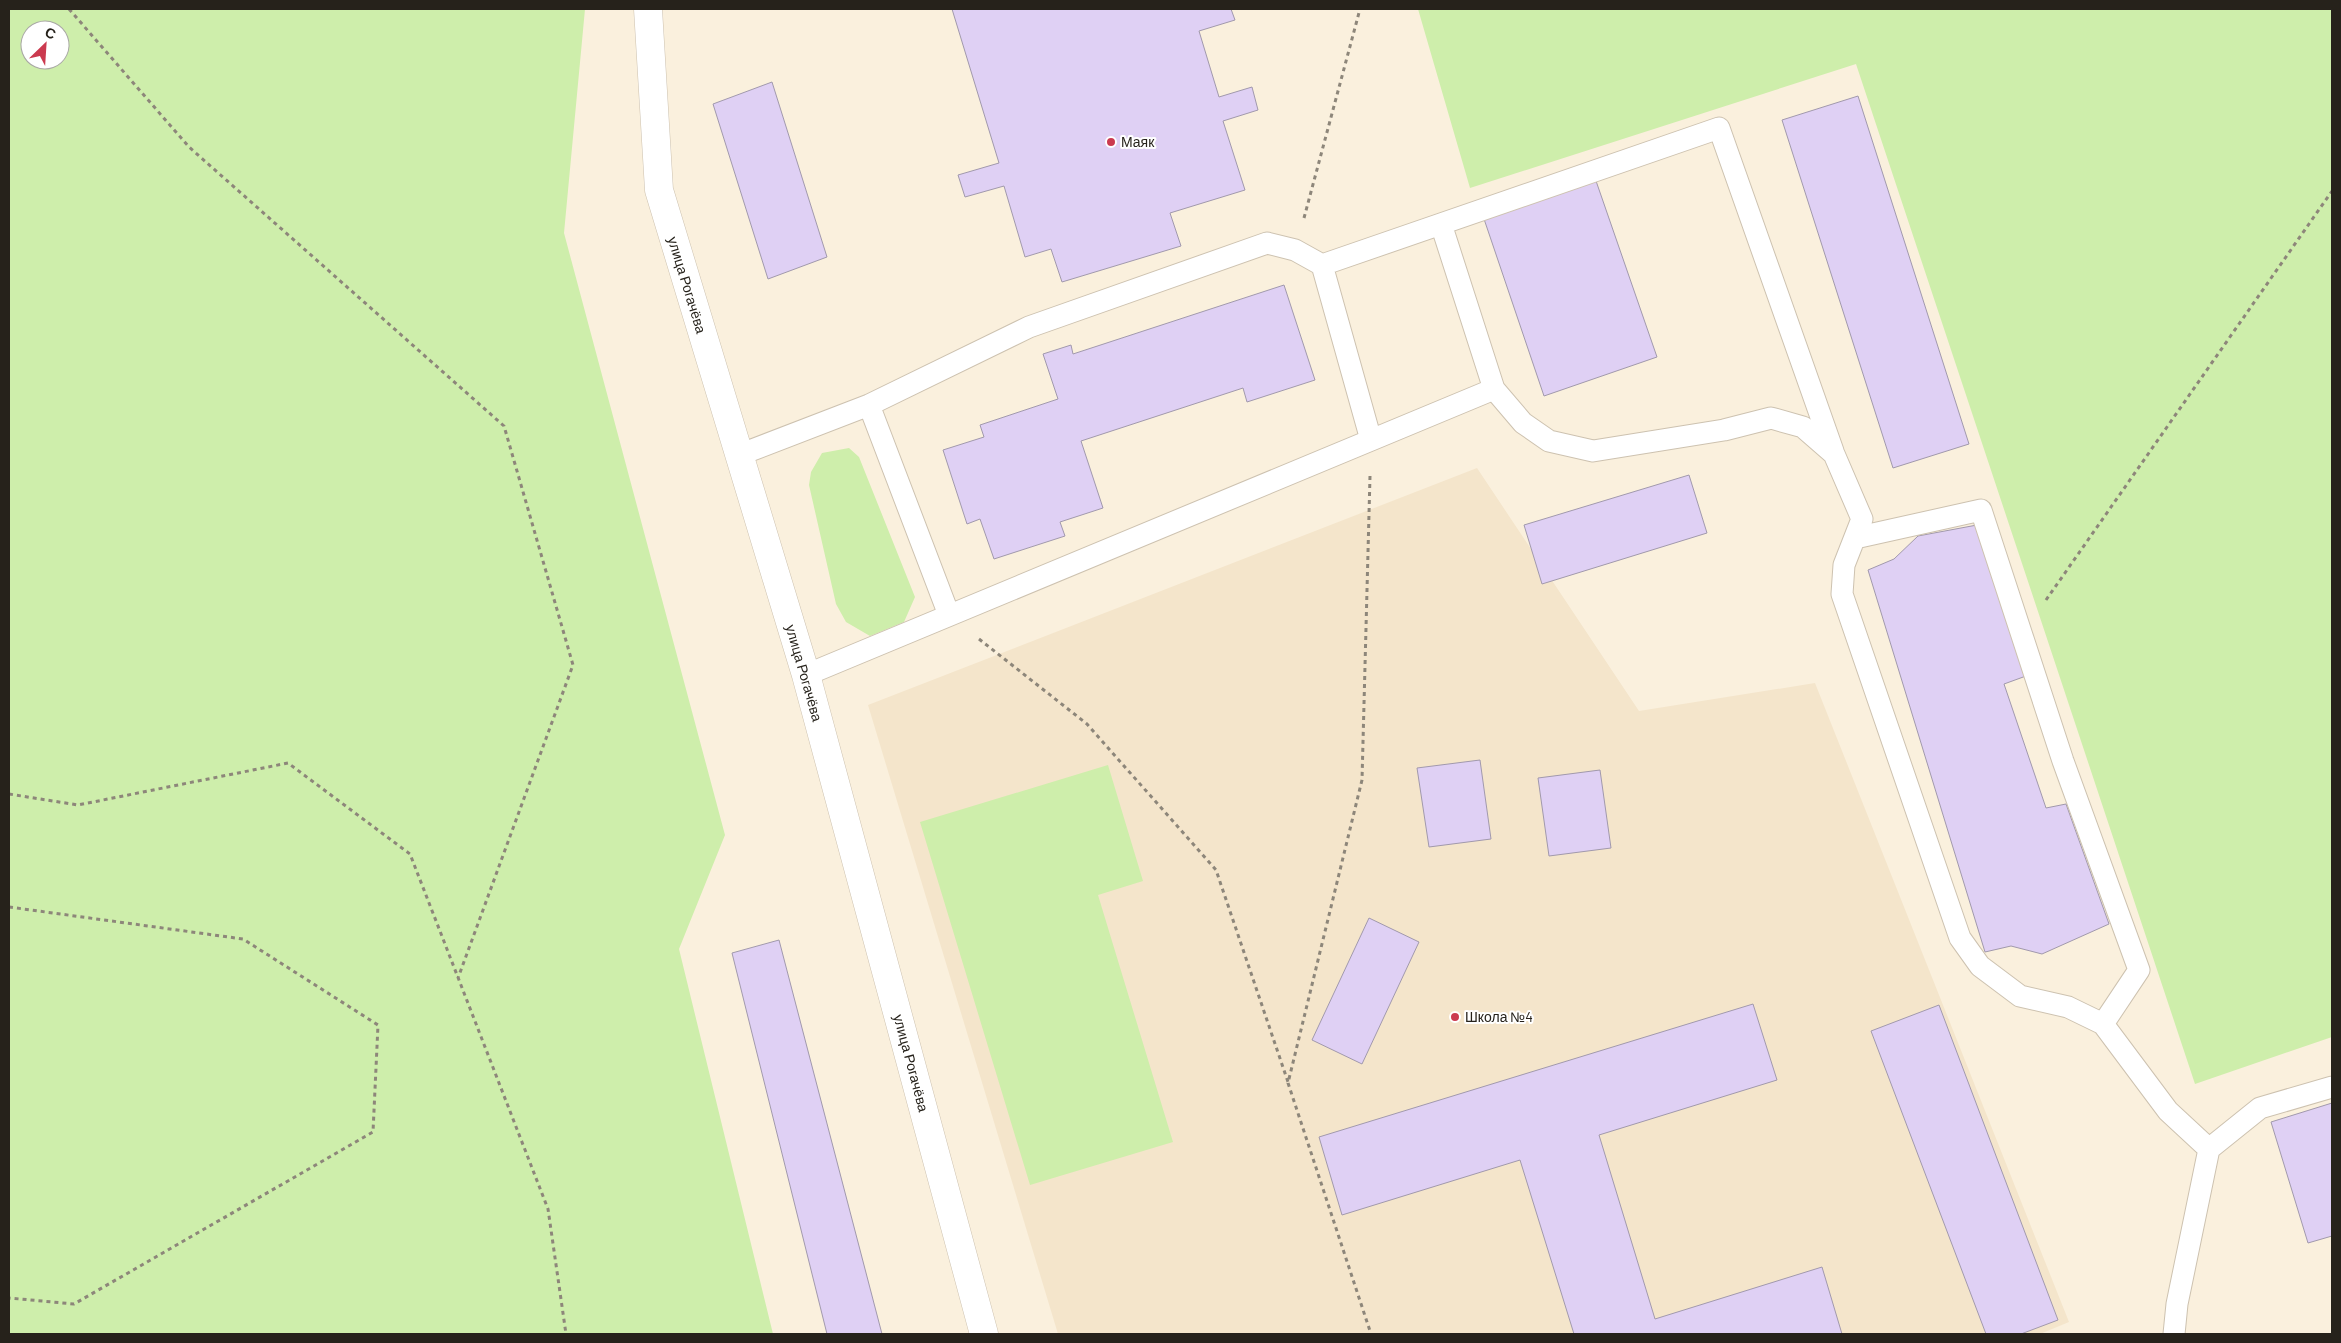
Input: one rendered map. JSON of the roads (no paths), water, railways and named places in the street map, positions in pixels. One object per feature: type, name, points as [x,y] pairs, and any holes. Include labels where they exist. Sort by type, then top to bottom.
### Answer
[{"type":"street","name":"улица Рогачёва","points":[[648,9],[659,190],[806,675],[984,1334]]},
{"type":"lane","points":[[1322,265],[1719,128],[1834,454],[1862,519],[1844,565],[1842,594],[1960,938],[1980,966],[2020,996],[2068,1007],[2103,1024],[2168,1111],[2209,1149]]},
{"type":"lane","points":[[1441,224],[1494,389],[1523,423],[1549,442],[1593,450],[1724,430],[1771,418],[1804,427],[1834,454]]},
{"type":"lane","points":[[739,455],[869,405],[1029,328],[1267,243],[1295,250],[1322,265],[1371,440]]},
{"type":"lane","points":[[806,675],[1494,389]]},
{"type":"lane","points":[[869,405],[949,615]]},
{"type":"lane","points":[[1855,538],[1981,510],[2063,761],[2138,970],[2103,1024]]},
{"type":"lane","points":[[2174,1334],[2177,1304],[2209,1149],[2260,1108],[2332,1087]]},
{"type":"place","name":"Маяк","points":[[1111,142]]},
{"type":"place","name":"Школа №4","points":[[1455,1017]]}]
